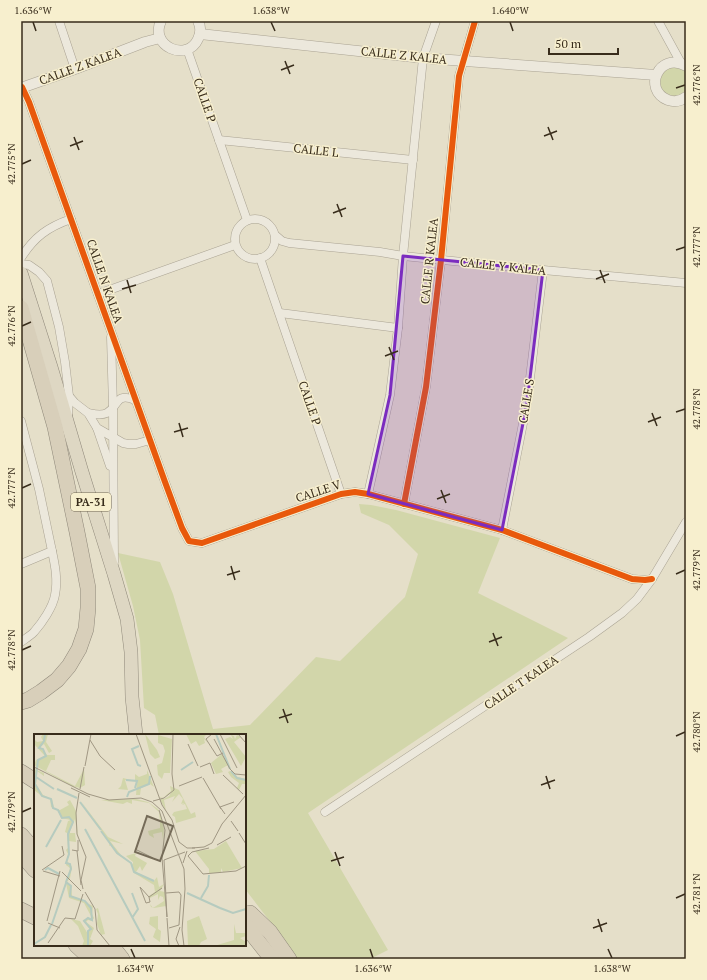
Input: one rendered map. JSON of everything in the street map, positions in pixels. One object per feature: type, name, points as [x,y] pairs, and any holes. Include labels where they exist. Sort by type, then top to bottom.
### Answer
[{"type":"highway","name":"PA-31","points":[[21,273],[127,619],[131,652],[132,697],[136,734]]},
{"type":"highway","points":[[21,308],[55,427],[88,588],[86,629],[69,666],[57,680],[28,700],[21,702]]},
{"type":"highway","points":[[21,772],[34,780]]},
{"type":"highway","points":[[21,835],[34,850]]},
{"type":"highway","points":[[21,854],[34,869]]},
{"type":"highway","points":[[21,910],[34,916]]},
{"type":"highway","points":[[247,915],[272,959]]},
{"type":"highway","points":[[247,915],[278,952],[282,959]]},
{"type":"highway","points":[[247,915],[270,932],[289,959]]},
{"type":"highway","points":[[77,946],[91,959]]},
{"type":"highway","points":[[95,946],[106,959]]},
{"type":"highway","points":[[112,946],[122,959]]},
{"type":"street","points":[[59,21],[75,69]]},
{"type":"street","points":[[161,21],[159,24],[160,38],[165,45],[173,50],[182,51],[190,48],[196,42],[200,34],[200,26],[198,21]]},
{"type":"street","name":"CALLE R KALEA","points":[[368,494],[390,395],[398,328],[423,58],[436,21]]},
{"type":"street","name":"CALLE R KALEA","points":[[404,504],[426,387],[460,76],[475,21]]},
{"type":"street","points":[[658,21],[683,64]]},
{"type":"street","name":"CALLE Z KALEA","points":[[200,34],[423,58],[656,76]]},
{"type":"street","name":"CALLE Z KALEA","points":[[21,88],[145,42],[160,38]]},
{"type":"street","name":"CALLE P","points":[[187,49],[247,220]]},
{"type":"street","points":[[683,64],[675,62],[663,66],[659,70],[655,82],[659,94],[664,98],[676,101],[685,98]]},
{"type":"street","name":"CALLE N KALEA","points":[[21,88],[30,102],[165,482]]},
{"type":"street","name":"CALLE L","points":[[219,140],[413,160]]},
{"type":"street","points":[[254,218],[261,219],[268,223],[275,235],[275,241],[270,252],[260,258],[253,259],[245,257],[239,252],[235,245],[234,238],[236,230],[247,220],[254,218]]},
{"type":"street","points":[[21,258],[33,241],[49,228],[71,219]]},
{"type":"street","name":"CALLE Y KALEA","points":[[275,235],[282,241],[289,243],[441,260],[686,283]]},
{"type":"street","points":[[98,294],[235,245]]},
{"type":"street","name":"CALLE P","points":[[260,258],[341,494]]},
{"type":"street","points":[[21,264],[29,265],[34,268],[47,281],[59,327],[70,396],[67,422]]},
{"type":"street","name":"CALLE S","points":[[502,530],[527,403],[543,270]]},
{"type":"street","points":[[280,313],[398,328]]},
{"type":"street","points":[[110,330],[113,407],[112,472],[114,574]]},
{"type":"street","points":[[70,396],[75,403],[88,413],[97,428],[112,472]]},
{"type":"street","points":[[88,413],[96,415],[108,412],[118,400],[123,398],[136,400]]},
{"type":"street","points":[[21,421],[39,489],[52,551],[56,583],[55,596],[47,614],[33,633],[21,642]]},
{"type":"street","points":[[97,428],[123,443],[136,444],[150,440]]},
{"type":"street","name":"CALLE V","points":[[165,482],[182,528],[189,541],[202,543],[341,494],[355,492],[368,494],[502,530],[632,579],[652,579]]},
{"type":"street","name":"CALLE T KALEA","points":[[325,812],[589,637],[622,613],[637,599],[652,579],[686,522]]},
{"type":"street","points":[[21,564],[52,551]]},
{"type":"highlighted area","points":[[403,256],[543,270],[527,403],[502,530],[368,494],[390,395]]},
{"type":"green space","points":[[672,66],[681,68],[686,72],[686,90],[679,95],[673,96],[668,95],[663,91],[659,81],[660,75],[663,71]]},
{"type":"green space","points":[[359,504],[371,505],[396,510],[500,538],[478,593],[568,638],[308,813],[388,950],[370,959],[296,959],[282,937],[246,890],[246,734],[159,734],[155,715],[144,708],[140,640],[133,606],[118,553],[160,562],[173,594],[213,729],[250,725],[316,657],[340,661],[405,597],[418,554],[389,525],[361,513]]},
{"type":"cycle path","points":[[404,504],[426,387],[441,260],[459,76],[475,21]]},
{"type":"cycle path","points":[[22,87],[29,102],[165,482],[182,528],[189,541],[202,543],[341,494],[355,492],[368,494],[502,530],[632,579],[652,579]]}]
